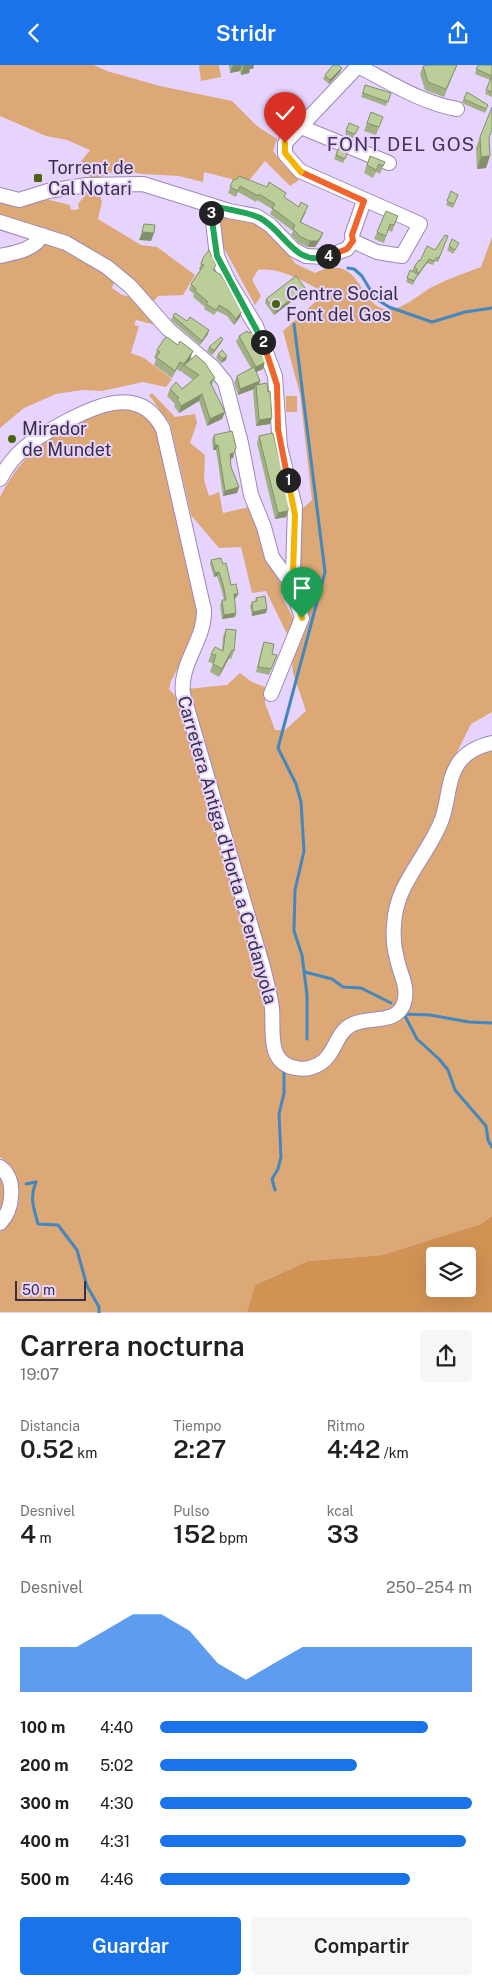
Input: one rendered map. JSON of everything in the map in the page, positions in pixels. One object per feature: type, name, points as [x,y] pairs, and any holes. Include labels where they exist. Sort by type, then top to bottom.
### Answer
[{"type":"street","points":[[353,241],[377,252],[402,255],[420,224],[364,201],[300,171],[285,153],[285,143],[358,66],[403,89],[446,107],[457,109]]},
{"type":"street","points":[[301,127],[389,163]]},
{"type":"street","points":[[0,195],[19,199],[48,191],[87,185],[135,183],[260,218],[294,250],[310,257],[321,258],[347,249],[353,241],[352,235],[364,201]]},
{"type":"street","points":[[211,205],[217,256],[229,282],[253,321],[275,376],[280,447],[295,507],[293,572],[290,582]]},
{"type":"street","points":[[0,222],[66,243],[107,267],[130,286],[168,329],[220,374],[225,382],[241,443],[251,495],[264,527],[272,557],[290,582],[302,618],[271,694]]},
{"type":"street","points":[[0,255],[16,244],[24,231]]},
{"type":"street","points":[[0,255],[25,249],[40,239],[42,235]]},
{"type":"street","name":"Carretera Antiga d'Horta a Cerdanyola","points":[[0,479],[12,459],[26,445],[44,433],[99,406],[115,402],[138,405],[150,412],[163,429],[204,610],[200,636],[183,672],[183,694],[263,967],[272,1005],[273,1047],[278,1057],[288,1066],[303,1069],[320,1064],[327,1057],[347,1027],[359,1021],[393,1016],[402,1007],[406,989],[396,958],[394,936],[395,915],[400,893],[442,819],[456,767],[470,752],[492,743]]},
{"type":"street","points":[[0,1167],[10,1183],[11,1201],[9,1211],[0,1223]]},
{"type":"shaded area","points":[[0,65],[94,65],[107,71],[160,86],[232,101],[257,126],[277,139],[273,151],[299,180],[290,186],[265,161],[247,183],[204,172],[203,182],[179,176],[143,174],[118,170],[95,179],[75,169],[90,150],[67,140],[46,136],[0,116]]},
{"type":"shaded area","points":[[199,65],[219,65],[221,77],[201,81]]},
{"type":"shaded area","points":[[97,187],[102,202],[98,219],[141,245],[157,247],[195,275],[183,295],[158,296],[154,301],[123,277],[0,217],[0,199],[46,199],[70,205],[71,210],[79,209],[78,204],[90,189]]},
{"type":"shaded area","points":[[218,216],[254,222],[277,241],[296,264],[315,273],[330,268],[341,269],[350,273],[375,305],[384,309],[403,306],[438,284],[481,267],[492,237],[492,712],[471,724],[451,764],[431,829],[399,884],[399,1002],[389,1012],[360,1016],[316,1061],[295,1063],[282,1053],[187,689],[227,685],[240,673],[252,682],[265,687],[265,703],[275,730],[285,730],[306,711],[293,673],[292,660],[305,618],[300,585],[300,511],[312,500],[300,394],[283,331],[325,293],[284,273],[258,270],[252,280],[261,296],[255,305],[220,241]]},
{"type":"shaded area","points":[[48,244],[59,245],[115,280],[112,288],[122,295],[137,298],[163,327],[136,320],[134,325],[139,326],[131,353],[144,358],[172,379],[166,387],[143,382],[102,391],[82,390],[56,394],[24,408],[0,428],[0,262]]},
{"type":"shaded area","points":[[152,393],[175,417],[195,414],[197,423],[190,443],[205,455],[204,480],[209,496],[219,492],[223,513],[249,507],[259,530],[270,565],[284,589],[281,595],[294,620],[287,634],[266,591],[252,593],[241,547],[219,548],[191,515],[170,424],[149,395]]},
{"type":"shaded area","points":[[286,396],[297,396],[297,412],[286,412]]},
{"type":"shaded area","points":[[110,409],[132,411],[142,415],[158,431],[198,610],[194,638],[171,681],[169,689],[178,699],[265,997],[270,1056],[279,1068],[295,1074],[352,1031],[364,1027],[392,1023],[406,1014],[412,995],[401,952],[401,920],[405,901],[451,811],[463,767],[478,754],[492,749],[492,1216],[481,1224],[382,1255],[308,1261],[255,1285],[247,1312],[0,1312],[0,1232],[13,1218],[19,1195],[15,1178],[6,1162],[0,1157],[0,497],[21,465],[45,441],[74,423]]},
{"type":"shaded area","points":[[0,1178],[4,1182],[4,1205],[0,1212]]},
{"type":"shaded area","points":[[492,1216],[492,1312],[247,1312],[255,1285],[308,1261],[382,1255],[481,1224]]},
{"type":"building","points":[[333,65],[338,65],[342,68],[330,80],[325,75]]},
{"type":"building","points":[[457,65],[446,89],[428,82],[423,66]]},
{"type":"building","points":[[478,65],[492,66],[492,76],[476,69]]},
{"type":"building","points":[[492,76],[492,92],[486,90]]},
{"type":"building","points":[[365,85],[391,93],[388,102],[363,93]]},
{"type":"building","points":[[467,92],[488,105],[486,109],[466,100],[464,98]]},
{"type":"building","points":[[492,107],[492,130],[489,137],[490,156],[481,157],[480,137]]},
{"type":"building","points":[[371,112],[383,117],[379,127],[367,123]]},
{"type":"building","points":[[349,123],[359,127],[355,134],[346,131]]},
{"type":"building","points":[[339,147],[348,151],[345,159],[336,155]]},
{"type":"building","points":[[370,156],[385,162],[383,166],[379,164],[376,170],[367,165]]},
{"type":"building","points":[[239,176],[267,187],[269,182],[286,193],[284,197],[299,207],[301,202],[308,206],[300,222],[323,233],[318,241],[310,241],[301,237],[293,229],[295,225],[272,208],[275,204],[259,194],[258,196],[240,186],[238,191],[230,187],[233,180]]},
{"type":"building","points":[[451,191],[458,195],[454,204],[447,201]]},
{"type":"building","points":[[386,211],[398,216],[394,225],[390,224],[386,236],[377,232]]},
{"type":"building","points":[[144,224],[155,225],[154,233],[142,232]]},
{"type":"building","points":[[445,235],[448,236],[439,258],[437,257],[434,261],[429,259],[419,273],[416,271],[417,269],[414,267],[420,261],[427,246],[435,250]]},
{"type":"building","points":[[452,239],[459,243],[455,250],[449,246]]},
{"type":"building","points":[[209,250],[216,265],[213,270],[221,275],[242,311],[236,319],[229,311],[219,305],[216,310],[206,304],[208,302],[195,291],[196,289],[191,284],[204,265],[201,264],[203,258]]},
{"type":"building","points":[[410,270],[418,274],[414,281],[407,278]]},
{"type":"building","points":[[296,276],[305,288],[276,311],[266,299]]},
{"type":"building","points":[[175,313],[187,321],[190,317],[209,330],[202,341],[173,316]]},
{"type":"building","points":[[247,331],[248,333],[254,331],[265,362],[256,367],[239,336]]},
{"type":"building","points":[[167,337],[178,345],[180,341],[193,351],[184,364],[180,362],[175,371],[156,357],[160,352],[157,350]]},
{"type":"building","points":[[221,337],[223,339],[214,351],[209,347]]},
{"type":"building","points":[[222,350],[227,356],[223,359],[218,354]]},
{"type":"building","points":[[196,355],[205,363],[215,378],[210,382],[225,412],[210,419],[202,394],[181,406],[177,399],[179,398],[170,389],[176,382],[182,389],[199,375],[184,365]]},
{"type":"building","points":[[254,367],[260,381],[240,389],[237,376]]},
{"type":"building","points":[[267,383],[268,392],[270,391],[272,418],[259,420],[256,385]]},
{"type":"building","points":[[232,431],[236,447],[234,453],[230,454],[231,467],[239,487],[225,491],[218,445],[215,445],[214,435]]},
{"type":"building","points":[[273,433],[289,502],[288,511],[278,513],[259,436]]},
{"type":"building","points":[[221,558],[223,564],[226,563],[231,585],[236,584],[238,594],[234,594],[236,613],[224,615],[222,600],[226,600],[223,584],[219,572],[215,573],[211,560]]},
{"type":"building","points":[[265,596],[267,609],[253,612],[252,602],[257,601],[256,598]]},
{"type":"building","points":[[226,629],[236,630],[234,651],[232,650],[222,669],[213,664],[216,655],[211,654],[215,647],[223,651]]},
{"type":"building","points":[[264,642],[274,644],[272,654],[277,655],[271,669],[258,667]]},
{"type":"waterway","name":"Torrent de Cal Notari","points":[[348,268],[354,269],[362,276],[375,298],[389,307],[432,322],[465,312],[492,308]]},
{"type":"waterway","points":[[294,324],[325,572],[278,748],[296,784],[301,802],[304,851],[295,890],[294,931],[302,955],[307,995],[307,1039]]},
{"type":"waterway","points":[[305,972],[332,979],[343,987],[361,988],[391,1003]]},
{"type":"waterway","points":[[492,1023],[469,1022],[430,1015],[404,1014],[417,1039],[448,1070],[455,1090],[486,1126],[488,1140],[492,1147]]},
{"type":"waterway","points":[[275,1190],[272,1179],[278,1169],[281,1157],[279,1114],[284,1093],[284,1072]]},
{"type":"waterway","points":[[26,1184],[36,1182],[33,1198],[38,1224],[58,1225],[77,1250],[87,1286],[99,1307],[99,1313]]},
{"type":"place","name":"Torrent de Cal Notari","points":[[38,178]]},
{"type":"place","name":"Centre Social Font del Gos","points":[[276,304]]},
{"type":"place","name":"Mirador de Mundet","points":[[12,439]]},
{"type":"district","name":"FONT DEL GOS","points":[[401,144]]},
{"type":"route","points":[[285,143],[285,153],[300,171],[364,201],[352,235],[353,241],[347,249],[318,258],[298,253],[270,225],[260,218],[211,205],[217,256],[229,282],[256,326],[273,367],[277,385],[276,412],[280,447],[295,507],[293,572],[290,582],[302,618]]}]
